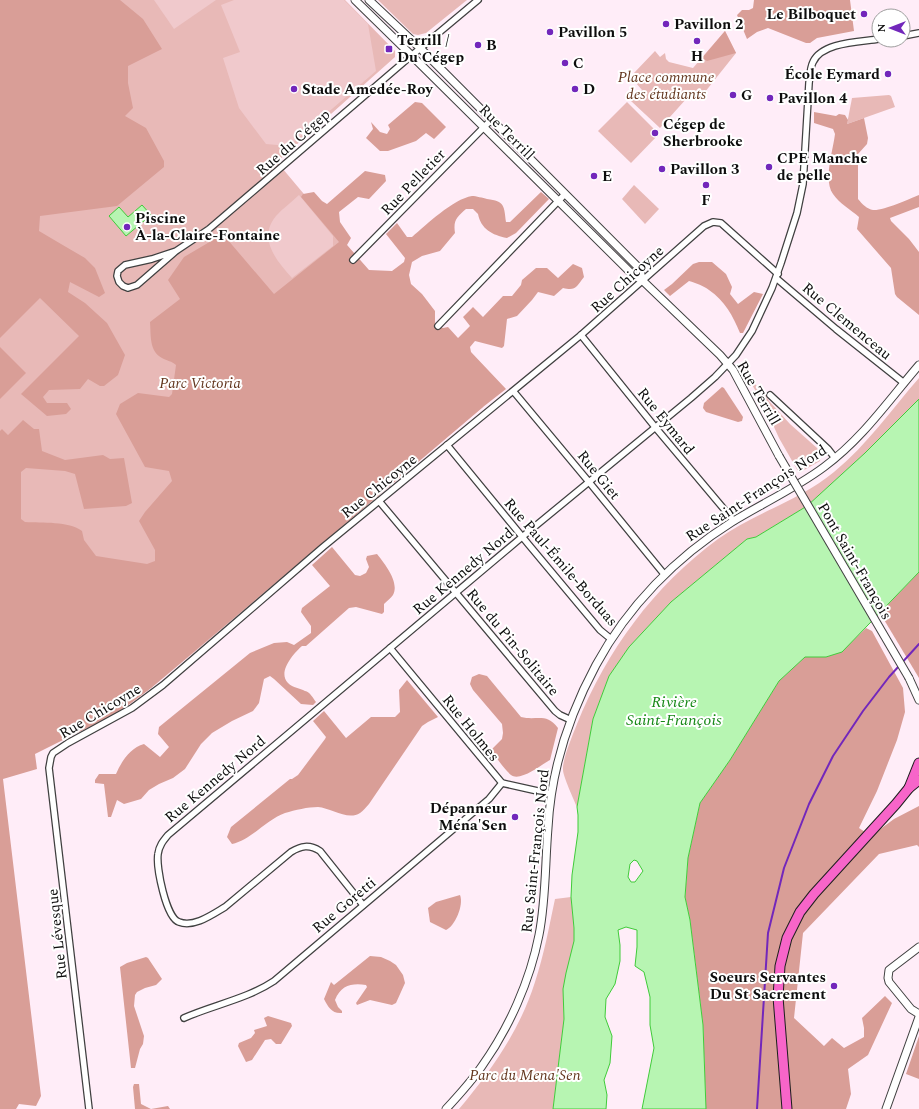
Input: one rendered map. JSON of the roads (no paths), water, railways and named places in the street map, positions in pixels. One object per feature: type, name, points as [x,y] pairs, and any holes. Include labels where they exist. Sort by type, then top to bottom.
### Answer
[{"type":"main road","points":[[787,1109],[778,997],[780,966],[787,938],[800,912],[814,894],[896,804],[908,788],[919,763]]},
{"type":"main road","points":[[908,788],[919,780]]},
{"type":"street","name":"Rue Terrill","points":[[354,0],[412,55],[632,274],[643,281],[720,355],[736,376],[779,456]]},
{"type":"street","name":"Rue Terrill","points":[[369,0],[420,48],[638,268],[643,281]]},
{"type":"street","name":"Rue du Cégep","points":[[176,251],[152,259],[125,265],[118,271],[117,276],[119,282],[128,288],[137,285],[176,251],[196,238],[229,212],[478,0]]},
{"type":"street","name":"Rue Kennedy Nord","points":[[363,905],[320,851],[309,846],[302,846],[291,852],[236,900],[225,907],[213,914],[191,923],[179,922],[175,920],[168,908],[160,878],[158,854],[159,847],[168,835],[522,537],[691,398],[728,365],[741,349],[752,331],[777,276],[797,213],[804,175],[809,83],[810,73],[814,61],[822,51],[830,48],[871,40]]},
{"type":"street","name":"Rue Pelletier","points":[[353,260],[490,120]]},
{"type":"street","points":[[438,326],[565,194]]},
{"type":"street","name":"Rue Clemenceau","points":[[713,222],[721,223],[832,325],[904,383]]},
{"type":"street","name":"Rue Chicoyne","points":[[51,757],[68,743],[112,720],[147,697],[379,501],[582,335],[704,226],[713,222]]},
{"type":"street","name":"Rue Eymard","points":[[582,335],[655,427],[734,521]]},
{"type":"street","name":"Rue Saint-François Nord","points":[[446,1109],[472,1080],[490,1055],[511,1017],[525,984],[537,944],[542,919],[551,794],[560,754],[571,720],[590,677],[612,639],[635,607],[664,574],[697,546],[734,521],[809,478],[835,458],[864,431],[888,405],[919,365]]},
{"type":"street","name":"Rue Giet","points":[[514,392],[664,574]]},
{"type":"street","points":[[770,395],[828,449],[835,458]]},
{"type":"street","name":"Rue Paul-Émile-Borduas","points":[[447,445],[600,630],[612,639]]},
{"type":"street","name":"Pont Saint-François","points":[[779,456],[909,678]]},
{"type":"street","name":"Rue du Pin-Solitaire","points":[[379,501],[457,592],[555,711],[571,720]]},
{"type":"street","name":"Rue Holmes","points":[[390,648],[502,783],[551,794]]},
{"type":"street","points":[[909,678],[919,688]]},
{"type":"street","points":[[909,678],[919,700]]},
{"type":"street","name":"Rue Lévesque","points":[[51,757],[49,768],[89,1109]]},
{"type":"street","name":"Rue Goretti","points":[[184,1018],[207,1008],[246,996],[265,987],[489,799],[502,783]]},
{"type":"street","points":[[886,1109],[919,1016],[911,1009],[889,982],[888,974],[893,967],[919,947]]},
{"type":"water","name":"Piscine À-la-Claire-Fontaine","points":[[142,205],[151,215],[126,236],[109,216],[119,207],[128,217]]},
{"type":"water","name":"Rivière Saint-François","points":[[919,399],[919,572],[842,652],[826,657],[805,657],[779,681],[730,760],[700,803],[688,858],[685,897],[690,920],[703,1025],[706,1109],[642,1109],[654,1048],[650,1025],[650,997],[644,972],[635,966],[637,930],[626,927],[618,930],[620,961],[615,984],[606,999],[605,1017],[612,1036],[610,1063],[604,1080],[607,1095],[606,1109],[553,1109],[564,1019],[563,989],[574,941],[571,897],[572,875],[578,832],[577,807],[593,719],[609,676],[629,647],[671,602],[747,539],[756,537],[807,506],[865,453]],"holes":[[[634,860],[637,861],[643,871],[635,882],[631,882],[628,877],[630,864]]]},
{"type":"railway","points":[[757,1109],[768,933],[784,868],[809,804],[833,756],[863,711],[889,677],[919,644]]},
{"type":"place","name":"Le Bilboquet","points":[[864,14]]},
{"type":"place","name":"Pavillon 2","points":[[666,24]]},
{"type":"place","name":"Pavillon 5","points":[[550,32]]},
{"type":"place","name":"H","points":[[697,41]]},
{"type":"place","name":"B","points":[[478,45]]},
{"type":"place","name":"Terrill / Du Cégep","points":[[389,49]]},
{"type":"place","name":"C","points":[[565,63]]},
{"type":"place","name":"École Eymard","points":[[888,74]]},
{"type":"place","name":"Stade Amedée-Roy","points":[[294,89]]},
{"type":"place","name":"D","points":[[575,89]]},
{"type":"place","name":"G","points":[[733,95]]},
{"type":"place","name":"Pavillon 4","points":[[770,98]]},
{"type":"place","name":"Cégep de Sherbrooke","points":[[655,133]]},
{"type":"place","name":"CPE Manche de pelle","points":[[769,167]]},
{"type":"place","name":"Pavillon 3","points":[[662,169]]},
{"type":"place","name":"E","points":[[594,176]]},
{"type":"place","name":"F","points":[[706,185]]},
{"type":"place","name":"Piscine À-la-Claire-Fontaine","points":[[127,227]]},
{"type":"place","name":"Dépanneur Ména'Sen","points":[[515,817]]},
{"type":"place","name":"Soeurs Servantes Du St Sacrement","points":[[834,986]]},
{"type":"park label","name":"Place commune des étudiants","points":[[666,86]]},
{"type":"park label","name":"Parc Victoria","points":[[200,383]]},
{"type":"park label","name":"Parc du Mena'Sen","points":[[525,1075]]}]
